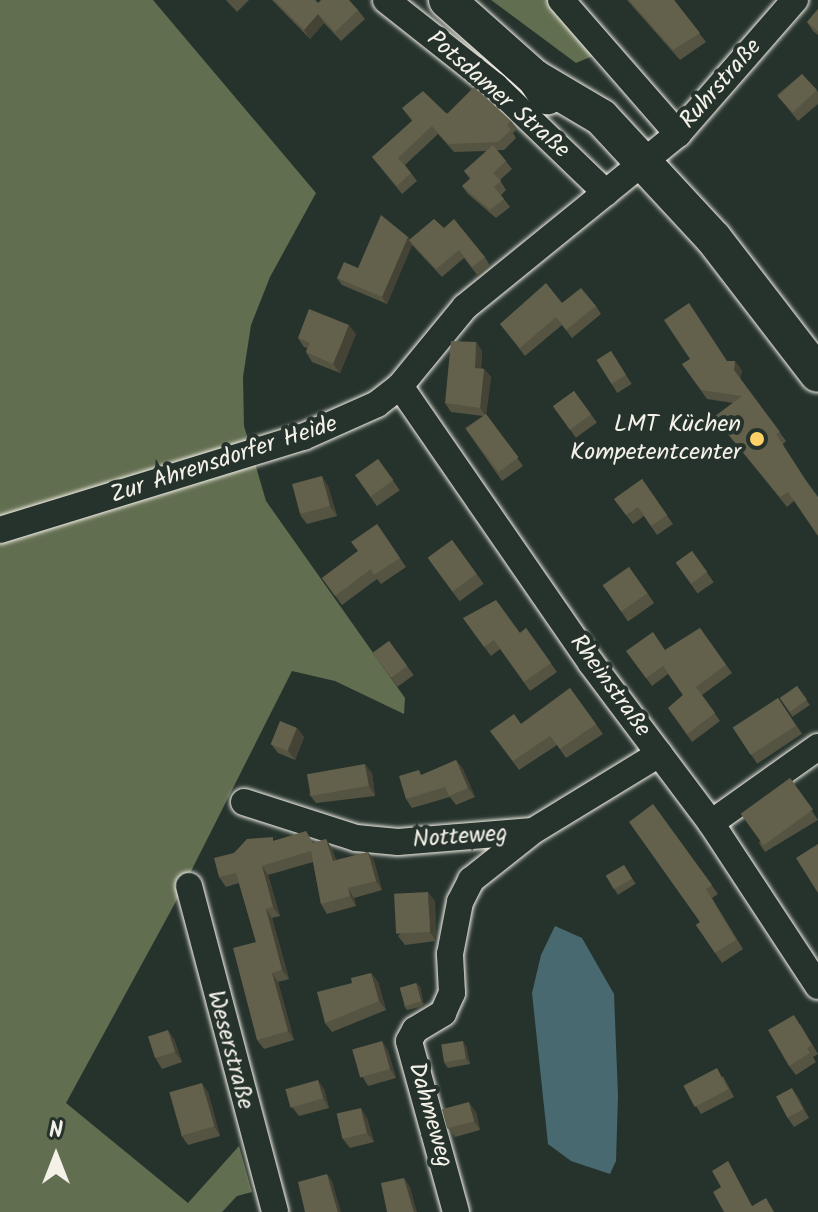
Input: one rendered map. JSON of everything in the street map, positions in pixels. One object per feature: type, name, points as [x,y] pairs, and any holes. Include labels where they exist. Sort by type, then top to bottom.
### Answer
[{"type":"main road","name":"Potsdamer Straße","points":[[447,0],[535,78],[601,117],[714,239],[818,374]]},
{"type":"street","name":"Potsdamer Straße","points":[[386,0],[495,86],[606,193]]},
{"type":"street","points":[[561,0],[678,134]]},
{"type":"street","name":"Ruhrstraße","points":[[642,163],[678,134],[795,0]]},
{"type":"street","name":"Zur Ahrensdorfer Heide","points":[[0,530],[303,437],[352,418],[400,386],[465,307],[642,163]]},
{"type":"street","name":"Rheinstraße","points":[[400,386],[711,823],[818,986]]},
{"type":"street","points":[[711,823],[818,747]]},
{"type":"street","name":"Notteweg","points":[[244,802],[356,838],[398,842],[533,831],[659,754]]},
{"type":"street","name":"Dahmeweg","points":[[456,1212],[409,1041],[415,1030],[443,1013],[452,993],[450,954],[460,902],[471,880],[533,831]]},
{"type":"street","name":"Weserstraße","points":[[189,886],[275,1212]]},
{"type":"green space","points":[[0,0],[153,0],[316,193],[270,277],[251,325],[243,377],[244,426],[266,501],[405,698],[404,714],[335,681],[292,671],[174,905],[66,1103],[188,1203],[239,1146],[252,1192],[237,1196],[222,1212],[0,1212]]},
{"type":"green space","points":[[491,0],[549,0],[595,55],[576,63]]},
{"type":"water","points":[[555,926],[582,938],[614,994],[618,1096],[616,1161],[610,1174],[571,1161],[548,1144],[532,993],[541,955]]},
{"type":"building","points":[[274,0],[315,0],[318,3],[321,0],[349,0],[358,10],[335,32],[318,14],[304,30]]},
{"type":"building","points":[[629,0],[674,0],[700,33],[673,50]]},
{"type":"building","points":[[818,9],[818,31],[807,22]]},
{"type":"building","points":[[802,74],[817,90],[793,113],[778,97]]},
{"type":"building","points":[[474,87],[511,121],[507,125],[511,130],[498,142],[448,144],[432,126],[398,158],[411,173],[397,186],[372,157],[413,120],[402,108],[423,91],[447,114]]},
{"type":"building","points":[[493,145],[506,161],[493,173],[501,181],[494,187],[504,199],[490,210],[462,186],[471,178],[464,171]]},
{"type":"building","points":[[381,215],[408,237],[382,297],[337,278],[344,262],[358,268]]},
{"type":"building","points":[[434,219],[444,228],[454,219],[485,257],[472,267],[459,250],[436,269],[409,240]]},
{"type":"building","points":[[546,283],[562,303],[581,288],[596,306],[566,330],[556,317],[520,348],[500,324]]},
{"type":"building","points":[[689,303],[727,361],[735,361],[734,370],[780,432],[776,434],[818,497],[818,536],[788,492],[780,497],[714,417],[742,396],[701,390],[682,364],[690,359],[664,320]]},
{"type":"building","points":[[309,309],[349,325],[333,364],[306,352],[310,343],[298,338]]},
{"type":"building","points":[[451,341],[476,342],[475,368],[484,369],[480,408],[445,403]]},
{"type":"building","points":[[611,351],[626,375],[611,384],[597,360]]},
{"type":"building","points":[[574,391],[591,414],[570,430],[553,406]]},
{"type":"building","points":[[486,414],[518,457],[499,472],[466,429]]},
{"type":"building","points":[[378,459],[393,480],[371,496],[355,475]]},
{"type":"building","points":[[322,476],[330,506],[300,514],[292,484]]},
{"type":"building","points":[[642,479],[667,515],[651,526],[638,507],[626,515],[614,499]]},
{"type":"building","points":[[377,524],[400,558],[374,575],[371,569],[335,596],[322,578],[358,551],[351,542]]},
{"type":"building","points":[[452,540],[477,574],[452,592],[428,558]]},
{"type":"building","points":[[692,551],[707,572],[691,584],[676,563]]},
{"type":"building","points":[[629,567],[647,593],[621,612],[603,585]]},
{"type":"building","points":[[496,600],[520,633],[526,628],[551,663],[524,682],[494,640],[484,647],[463,618]]},
{"type":"building","points":[[700,628],[726,665],[696,687],[715,713],[687,734],[668,708],[683,695],[663,666],[646,678],[626,651],[653,632],[665,650]]},
{"type":"building","points":[[389,641],[407,666],[391,678],[373,653]]},
{"type":"building","points":[[797,686],[807,700],[790,712],[780,698]]},
{"type":"building","points":[[570,688],[596,724],[560,749],[550,736],[513,761],[490,731],[514,714],[521,724]]},
{"type":"building","points":[[778,698],[796,726],[751,755],[733,727]]},
{"type":"building","points":[[280,721],[297,728],[287,751],[271,744]]},
{"type":"building","points":[[456,760],[468,788],[449,796],[445,787],[406,799],[399,776],[419,770],[421,775]]},
{"type":"building","points":[[365,764],[369,786],[311,796],[307,774]]},
{"type":"building","points":[[790,778],[813,810],[764,845],[741,814]]},
{"type":"building","points":[[653,804],[712,885],[706,889],[736,940],[715,953],[696,925],[700,922],[629,822]]},
{"type":"building","points":[[306,831],[313,843],[326,839],[333,861],[368,852],[376,881],[348,888],[350,896],[321,904],[311,851],[262,866],[273,907],[266,909],[282,970],[272,973],[288,1031],[257,1040],[233,948],[256,942],[236,873],[219,877],[214,858],[234,853],[247,839],[273,837],[273,841]]},
{"type":"building","points":[[818,844],[818,893],[796,858]]},
{"type":"building","points":[[624,865],[632,879],[614,889],[606,876]]},
{"type":"building","points":[[428,892],[430,932],[396,934],[394,894]]},
{"type":"building","points":[[371,973],[379,1001],[325,1023],[317,992],[352,983],[351,978]]},
{"type":"building","points":[[416,983],[421,1001],[405,1006],[400,988]]},
{"type":"building","points":[[794,1015],[812,1045],[807,1048],[810,1053],[789,1066],[768,1030]]},
{"type":"building","points":[[168,1030],[175,1052],[155,1058],[148,1036]]},
{"type":"building","points":[[382,1041],[390,1069],[360,1077],[352,1050]]},
{"type":"building","points":[[463,1041],[466,1059],[444,1062],[441,1044]]},
{"type":"building","points":[[717,1068],[728,1089],[695,1107],[683,1086]]},
{"type":"building","points":[[318,1080],[323,1098],[291,1108],[285,1089]]},
{"type":"building","points":[[202,1083],[214,1126],[182,1136],[169,1092]]},
{"type":"building","points":[[792,1088],[803,1109],[787,1118],[776,1096]]},
{"type":"building","points":[[469,1102],[474,1121],[447,1129],[442,1109]]},
{"type":"building","points":[[361,1108],[367,1133],[342,1139],[337,1114]]},
{"type":"building","points":[[728,1161],[752,1206],[766,1198],[774,1212],[724,1212],[713,1192],[721,1187],[712,1171]]},
{"type":"building","points":[[327,1174],[338,1212],[305,1212],[298,1182]]},
{"type":"building","points":[[404,1178],[414,1212],[387,1212],[381,1183]]},
{"type":"place","name":"LMT Küchen Kompetentcenter","points":[[757,439]]}]
